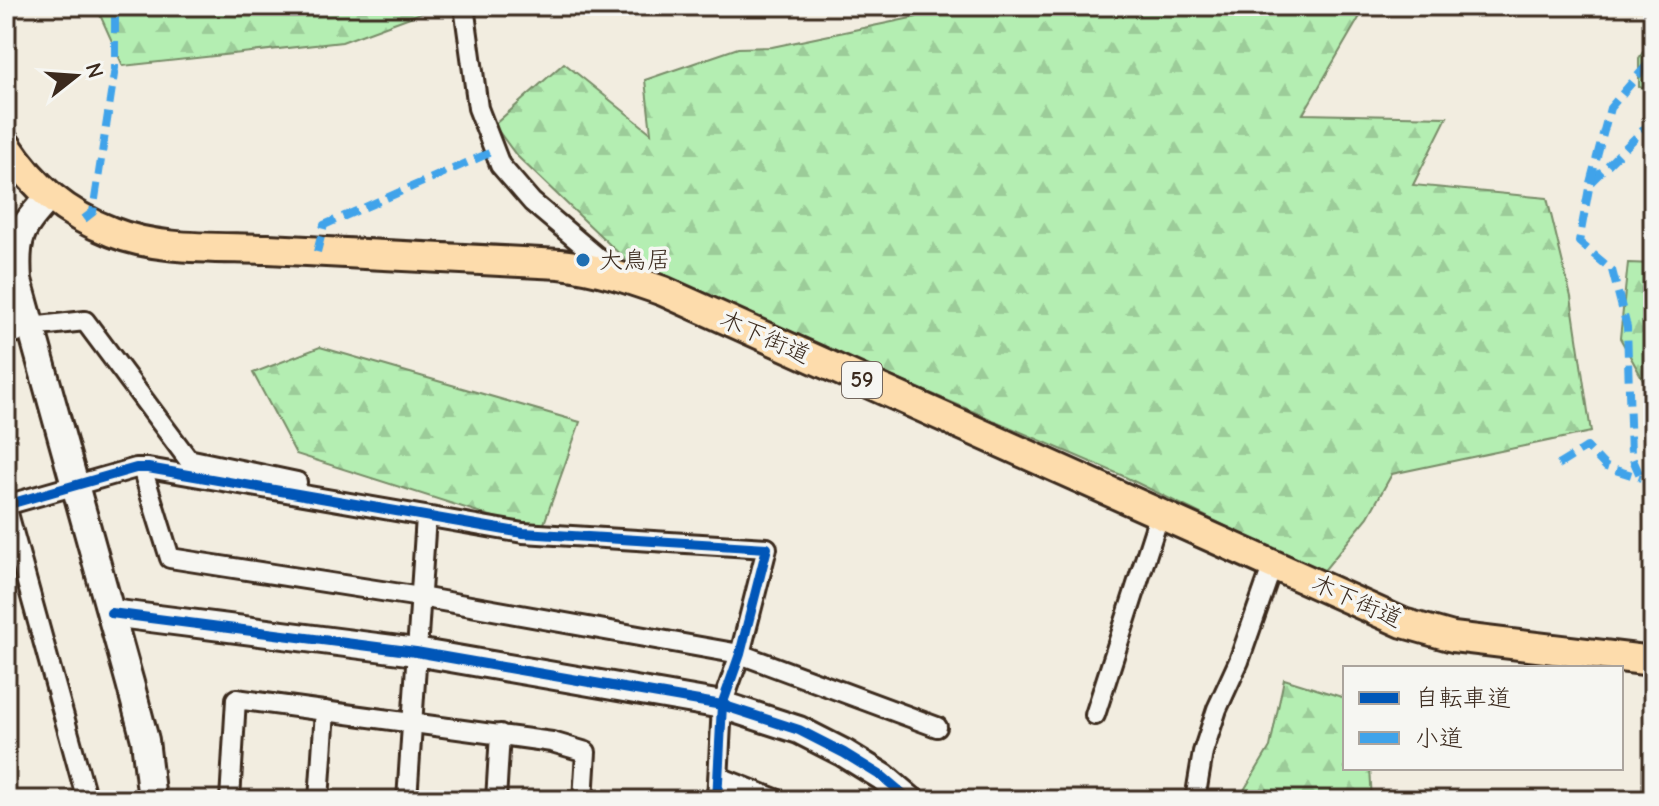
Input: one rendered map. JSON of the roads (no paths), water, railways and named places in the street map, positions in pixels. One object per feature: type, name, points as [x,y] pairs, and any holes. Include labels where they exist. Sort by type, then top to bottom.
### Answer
[{"type":"main road","name":"木下街道","points":[[6,145],[25,174],[49,197],[84,219],[114,233],[141,240],[202,246],[560,264],[618,275],[663,291],[1403,623],[1453,637],[1653,661]]},
{"type":"street","points":[[464,6],[478,108],[500,165],[532,202],[618,275]]},
{"type":"street","points":[[49,197],[25,223],[16,250],[18,332],[74,485],[111,613],[145,740],[152,800]]},
{"type":"street","points":[[18,332],[85,321],[188,459],[452,510],[498,521],[504,530]]},
{"type":"street","points":[[142,468],[170,558],[420,597],[740,654],[937,727]]},
{"type":"street","points":[[87,800],[6,505],[142,468],[504,530],[767,548],[740,654],[722,705],[717,800]]},
{"type":"street","points":[[1095,715],[1160,513]]},
{"type":"street","points":[[407,800],[426,517]]},
{"type":"street","points":[[1195,800],[1203,752],[1217,709],[1239,661],[1273,564]]},
{"type":"street","points":[[111,613],[416,652],[722,705],[799,730],[833,747],[883,777],[910,800]]},
{"type":"street","points":[[230,800],[236,699],[552,742],[586,752],[583,800]]},
{"type":"street","points":[[319,800],[325,711]]},
{"type":"street","points":[[496,800],[500,734]]},
{"type":"street","points":[[719,777],[778,800]]},
{"type":"waterway","points":[[1577,6],[1593,11],[1606,6]]},
{"type":"place","name":"大鳥居","points":[[583,260]]}]
